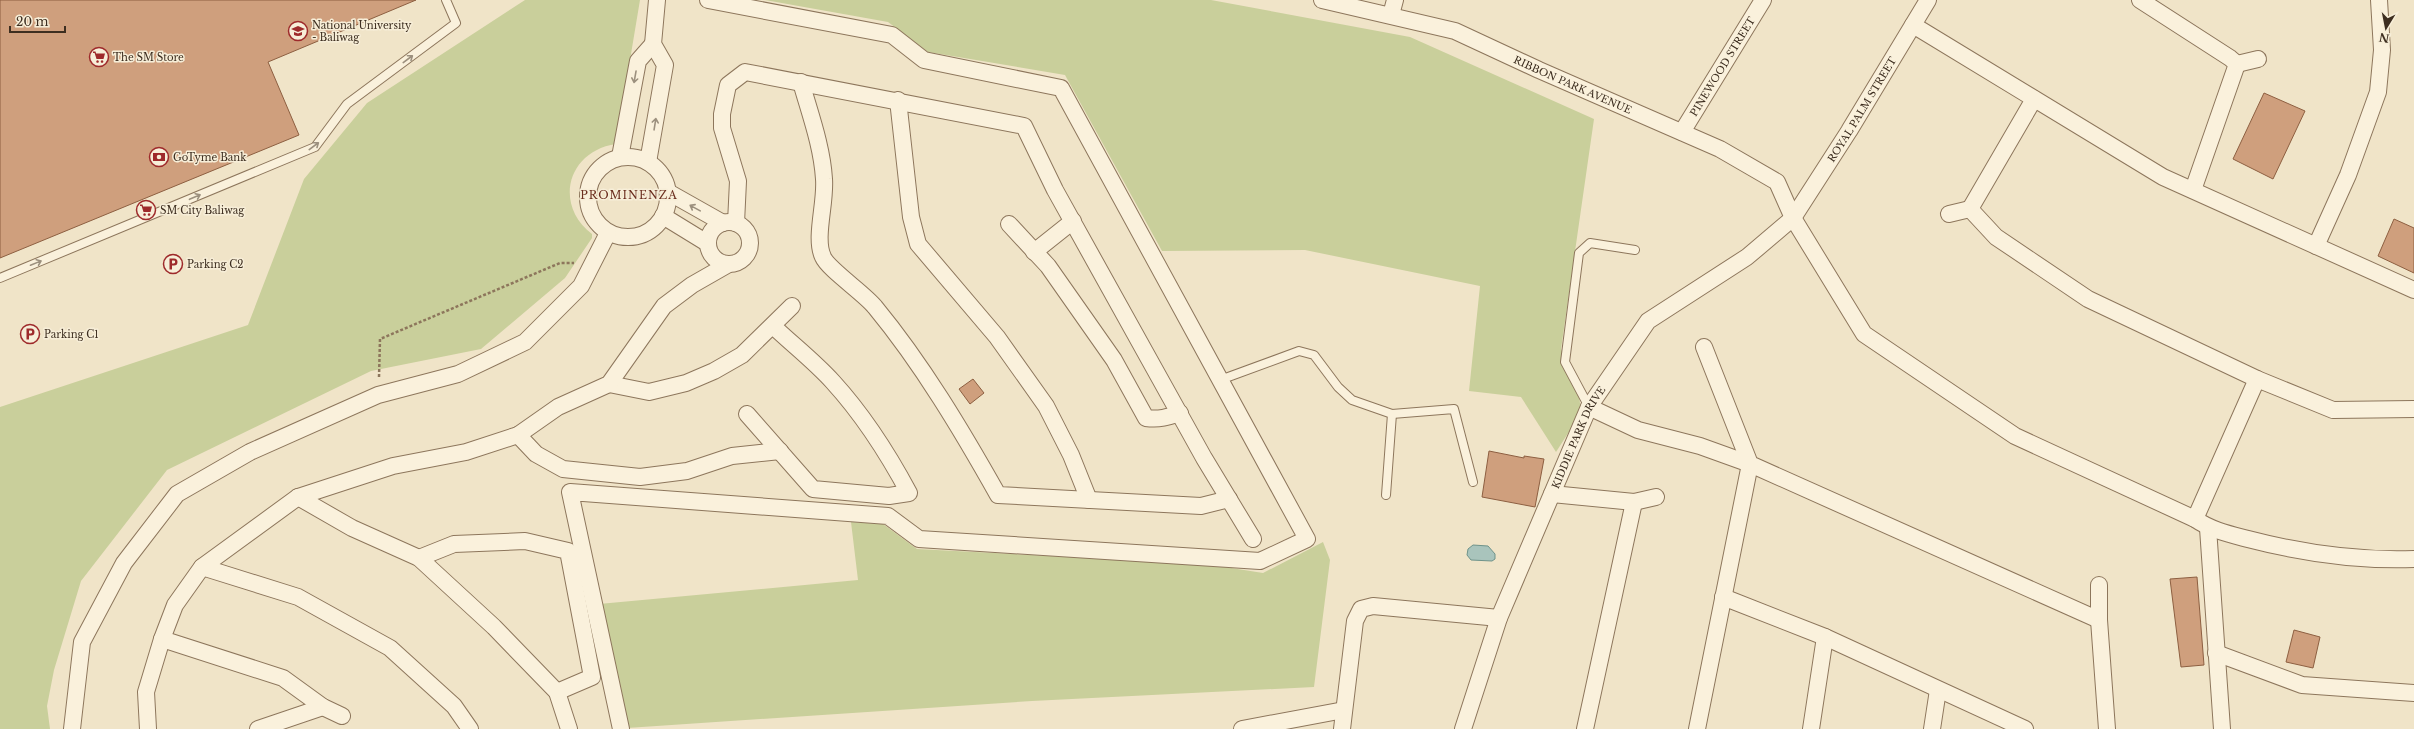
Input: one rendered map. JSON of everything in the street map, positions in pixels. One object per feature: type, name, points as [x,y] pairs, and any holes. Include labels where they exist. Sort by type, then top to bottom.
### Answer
[{"type":"street","points":[[648,162],[665,65],[653,44],[657,0]]},
{"type":"street","points":[[621,729],[570,492],[888,516],[919,539],[1260,561],[1307,539],[1061,88],[924,60],[892,36],[708,0]]},
{"type":"street","name":"RIBBON PARK AVENUE","points":[[1322,0],[1393,8],[1455,31],[1539,70],[1720,149],[1777,182],[1793,218],[1864,334],[2015,436],[2195,519],[2208,528],[2281,548],[2376,560],[2414,559]]},
{"type":"street","name":"PINEWOOD STREET","points":[[1682,132],[1763,0]]},
{"type":"street","name":"ROYAL PALM STREET","points":[[1793,218],[1849,131],[1928,0]]},
{"type":"street","points":[[2140,0],[2237,64]]},
{"type":"street","points":[[2316,246],[2348,175],[2378,92],[2382,50],[2379,0]]},
{"type":"street","points":[[1913,25],[2163,178],[2193,190],[2414,290]]},
{"type":"street","points":[[620,157],[638,61],[653,44]]},
{"type":"street","points":[[2237,64],[2258,60]]},
{"type":"street","points":[[2193,190],[2237,64]]},
{"type":"street","points":[[730,223],[738,181],[722,128],[722,114],[728,85],[746,72],[898,100],[1024,126],[1073,221],[1180,413],[1253,539]]},
{"type":"street","points":[[801,82],[821,155],[824,180],[824,208],[819,240],[823,258],[875,306],[944,403],[998,495],[1201,506],[1229,499]]},
{"type":"street","points":[[1949,214],[1970,209],[2034,99]]},
{"type":"street","points":[[898,100],[911,217],[918,244],[997,337],[1046,406],[1071,455],[1089,500]]},
{"type":"street","points":[[620,157],[635,157],[648,162],[661,176],[668,192],[668,205],[664,216],[656,226],[645,234],[633,237],[620,237],[608,233],[593,217],[588,207],[587,191],[593,175],[605,164],[620,157]]},
{"type":"street","points":[[148,729],[146,692],[162,639],[175,605],[202,567],[298,497],[393,466],[466,452],[518,435],[558,407],[609,384],[664,306],[692,285],[727,265],[740,262],[749,251],[750,245],[747,232],[668,192]]},
{"type":"street","points":[[1970,209],[1996,237],[2088,299],[2258,380],[2333,410],[2414,410]]},
{"type":"street","points":[[664,216],[707,243],[713,258],[727,265]]},
{"type":"street","name":"KIDDIE PARK DRIVE","points":[[1463,729],[1500,618],[1588,407],[1648,321],[1747,257],[1793,218]]},
{"type":"street","points":[[1034,252],[1073,221]]},
{"type":"street","points":[[707,243],[712,230],[730,223]]},
{"type":"street","points":[[1009,224],[1048,266],[1114,360],[1146,418],[1160,419],[1180,413]]},
{"type":"street","points":[[72,729],[82,642],[124,563],[177,494],[250,452],[378,395],[458,374],[525,342],[581,286],[608,233]]},
{"type":"street","points":[[609,384],[649,392],[686,383],[714,371],[742,355],[792,306]]},
{"type":"street","points":[[747,414],[813,489],[889,496],[909,493],[886,450],[861,416],[832,381],[773,326]]},
{"type":"street","points":[[1697,729],[1750,464],[1704,347]]},
{"type":"street","points":[[2195,519],[2258,380]]},
{"type":"street","points":[[1588,407],[1638,430],[1700,446],[1750,464],[2099,620]]},
{"type":"street","points":[[518,435],[536,454],[563,469],[640,477],[686,470],[732,456],[780,452]]},
{"type":"street","points":[[1552,494],[1634,502],[1656,497]]},
{"type":"street","points":[[298,497],[352,528],[419,558],[494,627],[557,692],[569,729]]},
{"type":"street","points":[[1586,729],[1634,502]]},
{"type":"street","points":[[2208,528],[2222,729]]},
{"type":"street","points":[[419,558],[454,544],[525,541],[568,551],[592,677],[557,692]]},
{"type":"street","points":[[202,567],[298,597],[390,648],[454,706],[470,729]]},
{"type":"street","points":[[2099,585],[2099,620],[2107,729]]},
{"type":"street","points":[[1723,597],[1825,637],[2019,728]]},
{"type":"street","points":[[1342,729],[1355,621],[1361,609],[1373,606],[1500,618]]},
{"type":"street","points":[[1811,729],[1825,637]]},
{"type":"street","points":[[162,639],[283,678],[323,707],[342,716]]},
{"type":"street","points":[[2216,653],[2302,685],[2414,694]]},
{"type":"street","points":[[1932,729],[1938,690]]},
{"type":"street","points":[[258,729],[323,707]]},
{"type":"street","points":[[1242,729],[1344,710]]},
{"type":"lane","points":[[0,278],[315,147],[348,104],[456,23],[446,0]]},
{"type":"lane","points":[[1588,407],[1565,362],[1579,253],[1583,247],[1590,243],[1635,250]]},
{"type":"lane","points":[[1220,380],[1299,351],[1314,356],[1338,387],[1352,400],[1392,414],[1454,408],[1473,482]]},
{"type":"lane","points":[[1386,495],[1392,414]]},
{"type":"path","points":[[378,395],[380,339],[560,263],[593,262]]},
{"type":"green space","points":[[525,0],[640,0],[616,144],[600,149],[587,157],[577,168],[571,180],[570,194],[573,208],[580,222],[592,234],[592,238],[565,278],[481,349],[371,371],[167,470],[81,581],[54,670],[47,706],[50,729],[0,729],[0,407],[248,325],[304,179],[367,103]]},
{"type":"green space","points":[[765,0],[1211,0],[1410,37],[1594,119],[1561,349],[1579,394],[1581,413],[1556,452],[1521,397],[1469,391],[1480,286],[1305,250],[1162,251],[1065,75],[928,52],[888,22]]},
{"type":"green space","points":[[851,522],[883,524],[917,549],[1206,564],[1263,573],[1323,542],[1330,560],[1314,687],[1032,701],[627,728],[599,604],[858,580]]},
{"type":"water","points":[[1473,545],[1488,546],[1495,554],[1495,559],[1492,561],[1471,560],[1467,555],[1468,549]]},
{"type":"building","points":[[0,0],[416,0],[268,62],[299,135],[0,258]]},
{"type":"building","points":[[2264,93],[2305,111],[2273,179],[2233,159]]},
{"type":"building","points":[[2394,219],[2414,228],[2414,273],[2378,256]]},
{"type":"building","points":[[973,379],[984,393],[970,404],[959,389]]},
{"type":"building","points":[[1489,451],[1524,458],[1524,456],[1544,459],[1535,507],[1482,497]]},
{"type":"building","points":[[2197,577],[2204,665],[2181,667],[2170,579]]},
{"type":"building","points":[[2294,630],[2320,637],[2313,668],[2286,662]]},
{"type":"place","name":"National University - Baliwag","points":[[298,31]]},
{"type":"place","name":"The SM Store","points":[[99,57]]},
{"type":"place","name":"GoTyme Bank","points":[[159,157]]},
{"type":"place","name":"SM City Baliwag","points":[[146,210]]},
{"type":"place","name":"Parking C2","points":[[173,264]]},
{"type":"place","name":"Parking C1","points":[[30,334]]},
{"type":"district","name":"PROMINENZA","points":[[629,195]]}]
